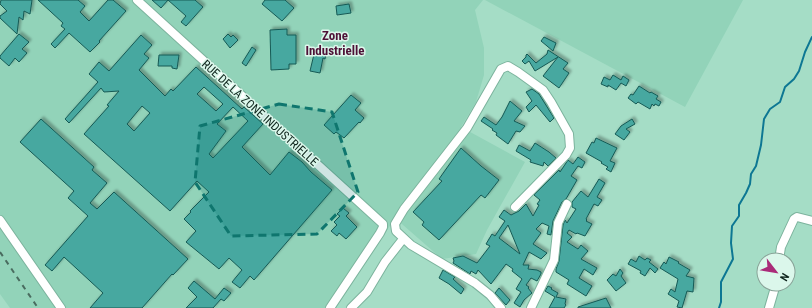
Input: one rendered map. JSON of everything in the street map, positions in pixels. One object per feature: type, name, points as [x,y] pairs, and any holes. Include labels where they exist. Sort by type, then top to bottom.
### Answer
[{"type":"street","name":"RUE DE LA ZONE INDUSTRIELLE","points":[[137,0],[382,223],[383,226],[330,308]]},
{"type":"street","points":[[501,308],[490,295],[475,283],[433,260],[403,239],[396,231],[395,224],[404,209],[467,128],[501,69],[508,66],[543,90],[569,134],[570,148],[566,155],[515,207]]},
{"type":"street","points":[[531,308],[554,260],[558,223],[567,204]]},
{"type":"street","points":[[780,252],[794,218],[797,217],[812,221]]},
{"type":"street","points":[[0,220],[61,308]]},
{"type":"street","points":[[351,308],[367,292],[385,262],[403,239]]},
{"type":"street","points":[[769,308],[774,292]]},
{"type":"highlighted area","points":[[279,104],[332,112],[358,192],[317,234],[231,236],[195,182],[200,126]]},
{"type":"shaded area","points":[[0,0],[483,0],[475,10],[484,48],[484,75],[476,102],[461,127],[525,162],[487,230],[476,254],[442,259],[395,218],[336,308],[10,308],[0,294]]},
{"type":"shaded area","points":[[485,0],[743,0],[685,107]]},
{"type":"building","points":[[1,0],[32,0],[30,14],[24,11],[23,20],[19,17],[17,34],[0,18],[0,16],[7,11],[0,4]]},
{"type":"building","points":[[38,0],[78,0],[85,6],[80,12],[89,21],[108,0],[113,0],[126,11],[90,52],[69,33],[55,48],[51,44],[65,29],[61,26],[63,23]]},
{"type":"building","points":[[152,0],[168,0],[161,8]]},
{"type":"building","points":[[168,0],[195,0],[203,7],[186,26],[181,22],[186,16]]},
{"type":"building","points":[[265,0],[285,0],[294,8],[282,21],[262,4]]},
{"type":"building","points":[[349,4],[351,13],[337,15],[336,6]]},
{"type":"building","points":[[287,29],[287,35],[296,35],[296,64],[289,64],[289,69],[271,70],[270,30]]},
{"type":"building","points":[[19,34],[29,42],[22,49],[27,53],[19,62],[15,58],[9,66],[0,58],[0,56]]},
{"type":"building","points":[[228,34],[231,37],[233,35],[238,40],[230,48],[223,39]]},
{"type":"building","points":[[141,35],[152,45],[144,54],[149,58],[139,70],[165,96],[171,89],[173,91],[196,67],[242,109],[244,107],[263,124],[242,147],[270,175],[289,152],[332,190],[254,280],[250,276],[240,288],[232,282],[242,270],[229,258],[219,269],[186,242],[196,231],[184,219],[209,192],[197,181],[170,211],[84,134],[109,106],[107,105],[119,91],[104,92],[101,88],[69,123],[65,119],[98,82],[89,74],[99,62],[109,71]],"holes":[[[204,87],[223,104],[216,111],[197,94]],[[142,106],[150,113],[134,131],[127,124]],[[233,107],[248,121],[213,158],[209,154],[226,131],[217,124]]]},
{"type":"building","points":[[544,37],[556,43],[553,51],[541,41]]},
{"type":"building","points":[[252,47],[256,50],[246,66],[242,63]]},
{"type":"building","points":[[315,50],[326,53],[325,59],[323,58],[320,73],[310,71]]},
{"type":"building","points":[[548,50],[568,63],[563,69],[569,73],[559,88],[543,76],[558,57],[535,71],[529,61],[525,64],[522,61],[527,54],[536,63],[547,54]]},
{"type":"building","points":[[159,55],[179,55],[177,69],[172,68],[172,66],[158,66]]},
{"type":"building","points":[[613,75],[621,80],[623,76],[629,80],[626,86],[621,83],[616,90],[608,85],[608,87],[601,84],[604,77],[610,80]]},
{"type":"building","points":[[639,86],[658,96],[656,99],[661,102],[659,106],[655,104],[654,106],[652,104],[650,109],[638,102],[636,104],[628,98],[631,94],[633,95]]},
{"type":"building","points":[[532,89],[539,94],[554,118],[550,122],[536,105],[529,112],[526,107],[532,101],[526,92]]},
{"type":"building","points":[[351,95],[361,103],[355,110],[364,118],[344,138],[336,132],[334,134],[324,125]]},
{"type":"building","points":[[510,101],[522,111],[514,121],[525,126],[520,132],[516,131],[508,144],[496,135],[497,133],[492,130],[493,129],[481,121],[484,117],[496,125]]},
{"type":"building","points":[[41,119],[94,167],[92,170],[107,183],[90,203],[97,209],[114,192],[188,259],[173,275],[172,274],[142,308],[90,308],[103,293],[64,257],[52,271],[45,265],[88,216],[68,198],[74,191],[20,142]]},
{"type":"building","points":[[632,119],[635,124],[626,129],[630,132],[624,140],[615,134],[621,126]]},
{"type":"building","points":[[596,138],[617,148],[610,161],[615,163],[611,172],[606,169],[608,167],[601,163],[602,162],[586,153]]},
{"type":"building","points":[[535,143],[556,158],[548,166],[544,162],[543,166],[530,162],[531,160],[516,151],[519,145],[530,151]]},
{"type":"building","points":[[461,148],[499,180],[485,198],[481,195],[439,240],[422,225],[424,222],[413,212],[442,181],[439,179]]},
{"type":"building","points":[[578,157],[585,162],[582,168],[578,166],[571,176],[577,180],[566,199],[562,202],[553,221],[551,235],[547,234],[549,226],[542,223],[536,229],[541,233],[533,244],[547,253],[541,259],[529,252],[523,265],[529,265],[528,269],[537,270],[541,272],[541,274],[537,281],[531,278],[526,285],[532,293],[524,300],[520,307],[514,303],[521,292],[516,289],[522,279],[506,264],[491,284],[478,270],[476,274],[471,271],[470,274],[453,263],[453,258],[463,256],[477,263],[490,246],[486,244],[492,234],[495,236],[505,221],[499,217],[504,210],[511,215],[519,211],[526,204],[533,216],[540,200],[534,195],[559,170],[560,172],[568,160],[573,164]],"holes":[[[508,225],[520,254],[499,238]]]},
{"type":"building","points":[[599,179],[605,183],[597,197],[602,200],[598,206],[594,204],[586,219],[586,221],[592,224],[585,236],[576,234],[569,230],[567,233],[572,237],[567,242],[578,249],[581,245],[588,251],[581,259],[597,268],[593,275],[584,269],[579,278],[592,286],[586,296],[567,284],[569,280],[556,272],[556,269],[559,261],[563,225],[565,220],[567,223],[576,209],[572,207],[572,202],[581,191],[588,197]]},
{"type":"building","points":[[343,208],[349,213],[346,216],[357,227],[346,239],[339,233],[337,236],[331,231],[337,225],[334,222],[340,216],[337,214]]},
{"type":"building","points":[[639,256],[645,260],[647,258],[651,260],[649,262],[658,269],[655,273],[650,268],[645,276],[640,273],[641,271],[628,264],[631,259],[636,262]]},
{"type":"building","points":[[669,257],[690,270],[686,276],[694,278],[693,292],[687,291],[682,308],[677,307],[679,301],[668,294],[671,289],[675,292],[678,279],[660,268],[664,262],[666,264]]},
{"type":"building","points":[[620,269],[623,273],[621,276],[626,283],[616,291],[607,280],[613,274],[616,276]]},
{"type":"building","points":[[443,270],[455,277],[453,279],[464,289],[461,294],[439,278]]},
{"type":"building","points":[[194,281],[215,299],[224,288],[231,293],[224,301],[221,299],[213,308],[186,308],[197,297],[188,288]]},
{"type":"building","points":[[548,286],[558,293],[556,297],[566,299],[566,305],[564,308],[549,308],[555,297],[545,291]]},
{"type":"building","points":[[499,288],[510,300],[506,305],[495,293]]},
{"type":"building","points":[[606,298],[611,308],[578,308],[578,307]]},
{"type":"waterway","points":[[719,308],[721,302],[721,282],[733,259],[731,243],[732,226],[739,216],[739,205],[750,184],[751,174],[756,166],[761,145],[764,119],[770,109],[780,102],[785,87],[794,79],[799,71],[812,37]]},
{"type":"railway","points":[[0,252],[38,308]]},
{"type":"district","name":"Zone Industrielle","points":[[335,42]]}]
